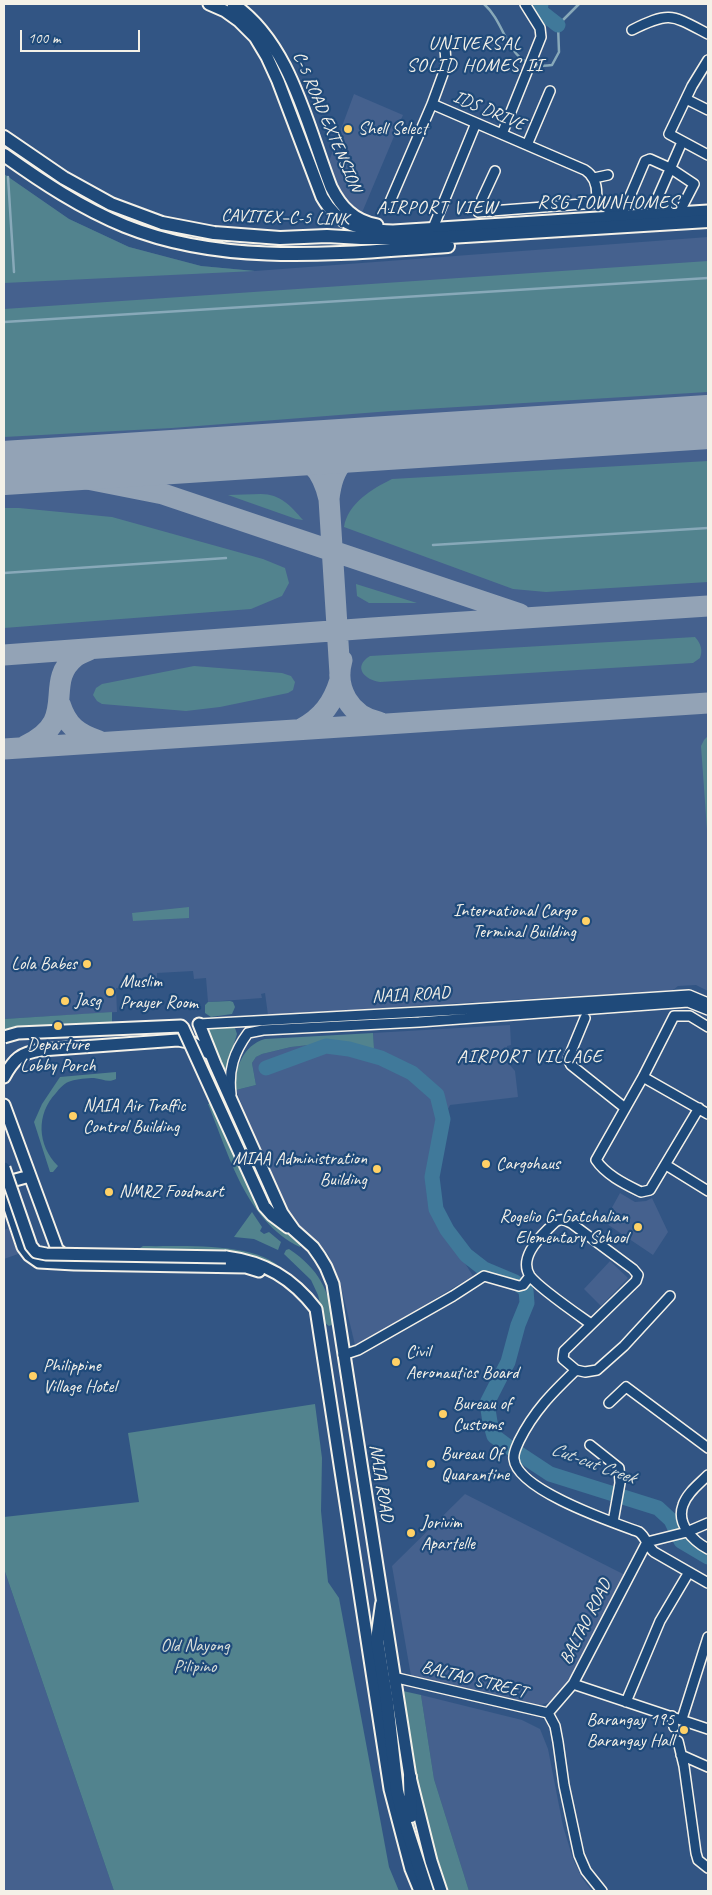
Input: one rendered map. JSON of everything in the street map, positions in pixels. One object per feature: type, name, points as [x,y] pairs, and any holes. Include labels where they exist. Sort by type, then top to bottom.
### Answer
[{"type":"highway","name":"CAVITEX–C-5 LINK","points":[[4,137],[64,178],[111,204],[162,223],[214,233],[273,238],[327,236],[433,238],[708,221]]},
{"type":"highway","name":"CAVITEX–C-5 LINK","points":[[4,155],[64,195],[115,222],[165,239],[244,252],[278,255],[708,230]]},
{"type":"highway","points":[[382,1604],[377,1640],[386,1695],[397,1791],[404,1820],[427,1891]]},
{"type":"highway","points":[[410,1777],[413,1822],[434,1891]]},
{"type":"main road","name":"C-5 ROAD EXTENSION","points":[[209,4],[225,11],[239,21],[255,37],[278,81],[322,197],[329,209],[351,226],[372,231],[433,228]]},
{"type":"main road","name":"C-5 ROAD EXTENSION","points":[[233,4],[252,19],[280,55],[289,74],[331,187],[342,206],[354,216],[370,224],[433,228]]},
{"type":"main road","points":[[433,228],[608,213],[650,215],[708,211]]},
{"type":"main road","points":[[4,1031],[199,1024]]},
{"type":"main road","points":[[178,1040],[190,1033],[199,1024]]},
{"type":"main road","name":"NAIA ROAD","points":[[199,1024],[210,1054],[282,1213],[294,1230],[320,1257],[332,1284],[410,1777],[431,1861],[442,1891]]},
{"type":"main road","points":[[131,1025],[132,1044]]},
{"type":"main road","points":[[4,1037],[18,1033],[181,1026],[264,1206],[278,1220],[294,1230]]},
{"type":"main road","points":[[41,1050],[49,1029]]},
{"type":"main road","points":[[4,1077],[15,1060],[28,1052],[41,1050],[178,1040],[193,1044],[210,1054]]},
{"type":"main road","points":[[4,1105],[57,1249],[74,1264]]},
{"type":"main road","points":[[4,1168],[31,1246],[33,1250],[41,1254],[226,1257],[246,1260],[264,1266],[280,1275],[306,1296],[316,1309],[390,1789],[411,1869],[420,1891]]},
{"type":"main road","points":[[4,1183],[30,1176]]},
{"type":"main road","points":[[4,1190],[23,1247],[28,1255],[39,1262],[246,1267],[280,1275]]},
{"type":"main road","points":[[320,1335],[340,1331]]},
{"type":"street","points":[[502,134],[540,42],[541,32],[525,4]]},
{"type":"street","points":[[632,30],[656,19],[667,17],[680,19],[708,34]]},
{"type":"street","points":[[432,104],[446,63],[445,48]]},
{"type":"street","points":[[708,60],[669,134],[708,154]]},
{"type":"street","points":[[527,145],[550,92]]},
{"type":"street","points":[[686,99],[708,110]]},
{"type":"street","name":"IDS DRIVE","points":[[388,204],[432,104],[585,170],[594,178]]},
{"type":"street","points":[[433,228],[476,123]]},
{"type":"street","points":[[650,215],[682,142]]},
{"type":"street","points":[[495,171],[478,212],[596,203],[608,213],[625,208],[647,160],[652,160],[670,168],[694,184],[679,213]]},
{"type":"street","points":[[596,203],[594,178],[608,175]]},
{"type":"street","name":"NAIA ROAD","points":[[199,1024],[457,1010],[689,994],[708,1003]]},
{"type":"street","name":"NAIA ROAD","points":[[232,1102],[230,1084],[233,1058],[248,1033],[271,1029],[419,1022],[688,1002],[708,1010]]},
{"type":"street","points":[[698,1108],[650,1190],[642,1192],[602,1169],[596,1160],[643,1077],[674,1016],[690,1016],[708,1027]]},
{"type":"street","points":[[585,1018],[568,1056],[569,1061],[625,1108]]},
{"type":"street","points":[[643,1077],[708,1114]]},
{"type":"street","points":[[666,1165],[708,1191]]},
{"type":"street","points":[[591,1324],[530,1276],[526,1264],[528,1256],[538,1239],[556,1221],[565,1220],[571,1223],[633,1269],[638,1275],[636,1282],[564,1351],[562,1359],[576,1370],[584,1372],[597,1370],[624,1346],[670,1296]]},
{"type":"street","points":[[343,1354],[358,1350],[453,1296],[484,1276],[521,1285],[530,1276]]},
{"type":"street","points":[[576,1370],[551,1394],[530,1420],[515,1453],[518,1468],[523,1476],[540,1490],[643,1534],[649,1548],[654,1552],[708,1583]]},
{"type":"street","points":[[609,1403],[626,1387],[708,1448]]},
{"type":"street","points":[[590,1445],[619,1468],[621,1475],[613,1522]]},
{"type":"street","points":[[680,1533],[682,1506],[697,1485],[708,1475]]},
{"type":"street","points":[[647,1542],[680,1533],[708,1522]]},
{"type":"street","points":[[680,1533],[708,1549]]},
{"type":"street","name":"BALTAO ROAD","points":[[548,1713],[572,1684],[647,1542]]},
{"type":"street","points":[[626,1702],[660,1620],[689,1572]]},
{"type":"street","points":[[682,1720],[704,1666],[708,1637]]},
{"type":"street","name":"BALTAO STREET","points":[[393,1677],[548,1713]]},
{"type":"street","points":[[572,1684],[708,1729]]},
{"type":"street","points":[[548,1713],[555,1726],[579,1855],[586,1871],[602,1891]]},
{"type":"street","points":[[672,1716],[674,1727]]},
{"type":"street","points":[[678,1741],[684,1766],[696,1853],[698,1860],[708,1868]]},
{"type":"street","points":[[681,1754],[708,1767]]},
{"type":"shaded area","points":[[354,94],[403,115],[361,215],[343,198],[333,181],[328,164]]},
{"type":"shaded area","points":[[4,174],[69,219],[129,247],[201,266],[255,271],[708,237],[708,991],[696,985],[678,986],[673,990],[268,1015],[265,993],[261,994],[262,998],[208,1002],[206,978],[194,979],[193,971],[157,973],[157,986],[116,988],[117,1012],[4,1019]]},
{"type":"shaded area","points":[[510,1025],[511,1045],[507,1046],[509,1064],[515,1071],[518,1097],[450,1105],[444,1117],[430,1191],[431,1208],[473,1276],[355,1345],[341,1286],[328,1254],[284,1210],[236,1090],[256,1085],[252,1063],[256,1057],[291,1047],[327,1043],[371,1050],[374,1048],[373,1033]]},
{"type":"shaded area","name":"Rogelio G. Gatchalian Elementary School","points":[[620,1193],[635,1202],[646,1201],[652,1198],[668,1232],[653,1255],[604,1222]]},
{"type":"shaded area","points":[[9,1228],[18,1254],[4,1259],[4,1230]]},
{"type":"shaded area","name":"Rogelio G. Gatchalian Elementary School","points":[[610,1261],[628,1278],[601,1306],[584,1289]]},
{"type":"shaded area","points":[[465,1494],[625,1575],[558,1699],[535,1707],[411,1676],[392,1566]]},
{"type":"shaded area","points":[[4,1569],[114,1891],[4,1891]]},
{"type":"shaded area","points":[[421,1695],[522,1720],[540,1729],[548,1749],[563,1826],[573,1859],[582,1878],[592,1891],[469,1891],[434,1779]]},
{"type":"green space","points":[[4,174],[69,219],[129,247],[201,266],[255,271],[4,283]]},
{"type":"green space","points":[[708,261],[708,392],[391,411],[172,428],[4,437],[4,309]]},
{"type":"green space","points":[[708,461],[708,582],[546,592],[513,589],[344,527],[350,511],[362,498],[392,479]]},
{"type":"green space","points":[[261,494],[274,496],[279,499],[303,520],[228,495]]},
{"type":"green space","points":[[4,508],[112,517],[263,559],[285,568],[289,583],[282,596],[251,609],[4,628]]},
{"type":"green space","points":[[356,584],[417,603],[369,603],[357,596]]},
{"type":"green space","points":[[695,637],[700,645],[701,652],[700,658],[693,663],[380,682],[365,676],[361,669],[362,664],[370,656]]},
{"type":"green space","points":[[194,666],[282,673],[291,676],[295,682],[293,690],[288,693],[220,707],[186,711],[102,704],[93,695],[96,688],[102,684]]},
{"type":"green space","points":[[708,736],[708,830],[707,830],[701,746]]},
{"type":"green space","points":[[189,907],[189,918],[133,921],[132,913]]},
{"type":"green space","points":[[208,1002],[233,1002],[235,1007],[232,1014],[211,1017],[205,1013],[205,1005]]},
{"type":"green space","name":"Departure Lobby Porch","points":[[112,1012],[112,1026],[4,1036],[4,1019]]},
{"type":"green space","points":[[232,1025],[237,1034],[226,1069],[223,1070],[205,1026]]},
{"type":"green space","points":[[373,1033],[374,1048],[371,1050],[327,1043],[291,1047],[262,1054],[256,1057],[252,1063],[256,1085],[236,1090],[238,1066],[246,1052],[257,1042],[265,1039]]},
{"type":"green space","points":[[116,1072],[116,1079],[113,1080],[91,1078],[79,1079],[64,1084],[49,1101],[42,1120],[43,1139],[51,1158],[58,1166],[53,1172],[50,1172],[34,1122],[42,1104],[60,1077]]},
{"type":"green space","points":[[211,1103],[267,1217],[302,1244],[300,1247],[281,1235],[266,1221],[253,1204],[232,1165],[208,1104]]},
{"type":"green space","points":[[252,1212],[262,1227],[260,1231],[264,1234],[269,1232],[281,1242],[278,1250],[254,1239],[234,1237]]},
{"type":"green space","points":[[143,1246],[197,1246],[238,1250],[272,1261],[283,1271],[141,1251],[140,1248]]},
{"type":"green space","points":[[289,1249],[308,1264],[321,1281],[329,1301],[334,1324],[329,1326],[325,1323],[318,1295],[311,1280],[284,1254]]},
{"type":"green space","name":"Old Nayong Pilipino","points":[[315,1404],[322,1458],[321,1511],[328,1582],[339,1598],[389,1867],[399,1891],[114,1891],[4,1569],[4,1517],[139,1502],[128,1433]]},
{"type":"green space","points":[[403,1691],[421,1695],[434,1779],[469,1891],[447,1891],[431,1844],[417,1784]]},
{"type":"waterway","points":[[484,4],[492,13],[517,55],[525,62],[537,65],[552,65],[559,52],[558,25],[579,4]]},
{"type":"waterway","points":[[541,4],[540,11],[558,25]]},
{"type":"waterway","points":[[8,177],[14,272]]},
{"type":"waterway","points":[[4,322],[708,278]]},
{"type":"waterway","points":[[433,545],[708,528]]},
{"type":"waterway","points":[[4,573],[226,558]]},
{"type":"waterway","name":"Cut-cut Creek","points":[[266,1068],[326,1046],[349,1049],[381,1058],[412,1073],[437,1095],[443,1119],[432,1177],[436,1209],[447,1230],[466,1255],[484,1269],[515,1282],[526,1290],[527,1303],[518,1325],[508,1362],[487,1403],[494,1436],[550,1474],[658,1508],[671,1520],[681,1541],[708,1557]]},
{"type":"taxiway","points":[[655,426],[708,432]]},
{"type":"taxiway","points":[[278,450],[289,452],[312,465],[322,479],[329,499],[334,476],[344,461],[351,455],[382,444]]},
{"type":"taxiway","points":[[4,471],[82,478],[163,494],[520,614]]},
{"type":"taxiway","points":[[329,499],[340,674]]},
{"type":"taxiway","points":[[4,655],[708,606]]},
{"type":"taxiway","points":[[25,746],[42,736],[52,725],[57,714],[61,679],[66,668],[75,657],[89,650]]},
{"type":"taxiway","points":[[342,660],[340,681],[347,699],[360,714],[379,722]]},
{"type":"taxiway","points":[[301,729],[315,720],[326,709],[334,696],[340,680]]},
{"type":"taxiway","points":[[4,749],[708,703]]},
{"type":"taxiway","points":[[60,704],[66,718],[74,728],[99,741]]},
{"type":"runway","points":[[4,468],[708,422]]},
{"type":"tunnel","points":[[674,1727],[678,1741]]},
{"type":"tunnel","points":[[411,1816],[415,1828]]},
{"type":"place","name":"Shell Select","points":[[348,129]]},
{"type":"place","name":"International Cargo Terminal Building","points":[[586,921]]},
{"type":"place","name":"Lola Babes","points":[[87,964]]},
{"type":"place","name":"Muslim Prayer Room","points":[[110,992]]},
{"type":"place","name":"Jasg","points":[[65,1001]]},
{"type":"place","name":"Departure Lobby Porch","points":[[58,1026]]},
{"type":"place","name":"NAIA Air Traffic Control Building","points":[[73,1116]]},
{"type":"place","name":"Cargohaus","points":[[486,1164]]},
{"type":"place","name":"MIAA Administration Building","points":[[377,1169]]},
{"type":"place","name":"NMRZ Foodmart","points":[[109,1192]]},
{"type":"place","name":"Rogelio G. Gatchalian Elementary School","points":[[638,1227]]},
{"type":"place","name":"Civil Aeronautics Board","points":[[396,1362]]},
{"type":"place","name":"Philippine Village Hotel","points":[[33,1376]]},
{"type":"place","name":"Bureau of Customs","points":[[443,1414]]},
{"type":"place","name":"Bureau Of Quarantine","points":[[431,1464]]},
{"type":"place","name":"Jorivim Apartelle","points":[[411,1533]]},
{"type":"place","name":"Barangay 195 Barangay Hall","points":[[684,1730]]},
{"type":"district","name":"UNIVERSAL SOLID HOMES II","points":[[475,55]]},
{"type":"district","name":"RSG TOWNHOMES","points":[[608,203]]},
{"type":"district","name":"AIRPORT VIEW","points":[[437,208]]},
{"type":"district","name":"AIRPORT VILLAGE","points":[[530,1057]]}]
